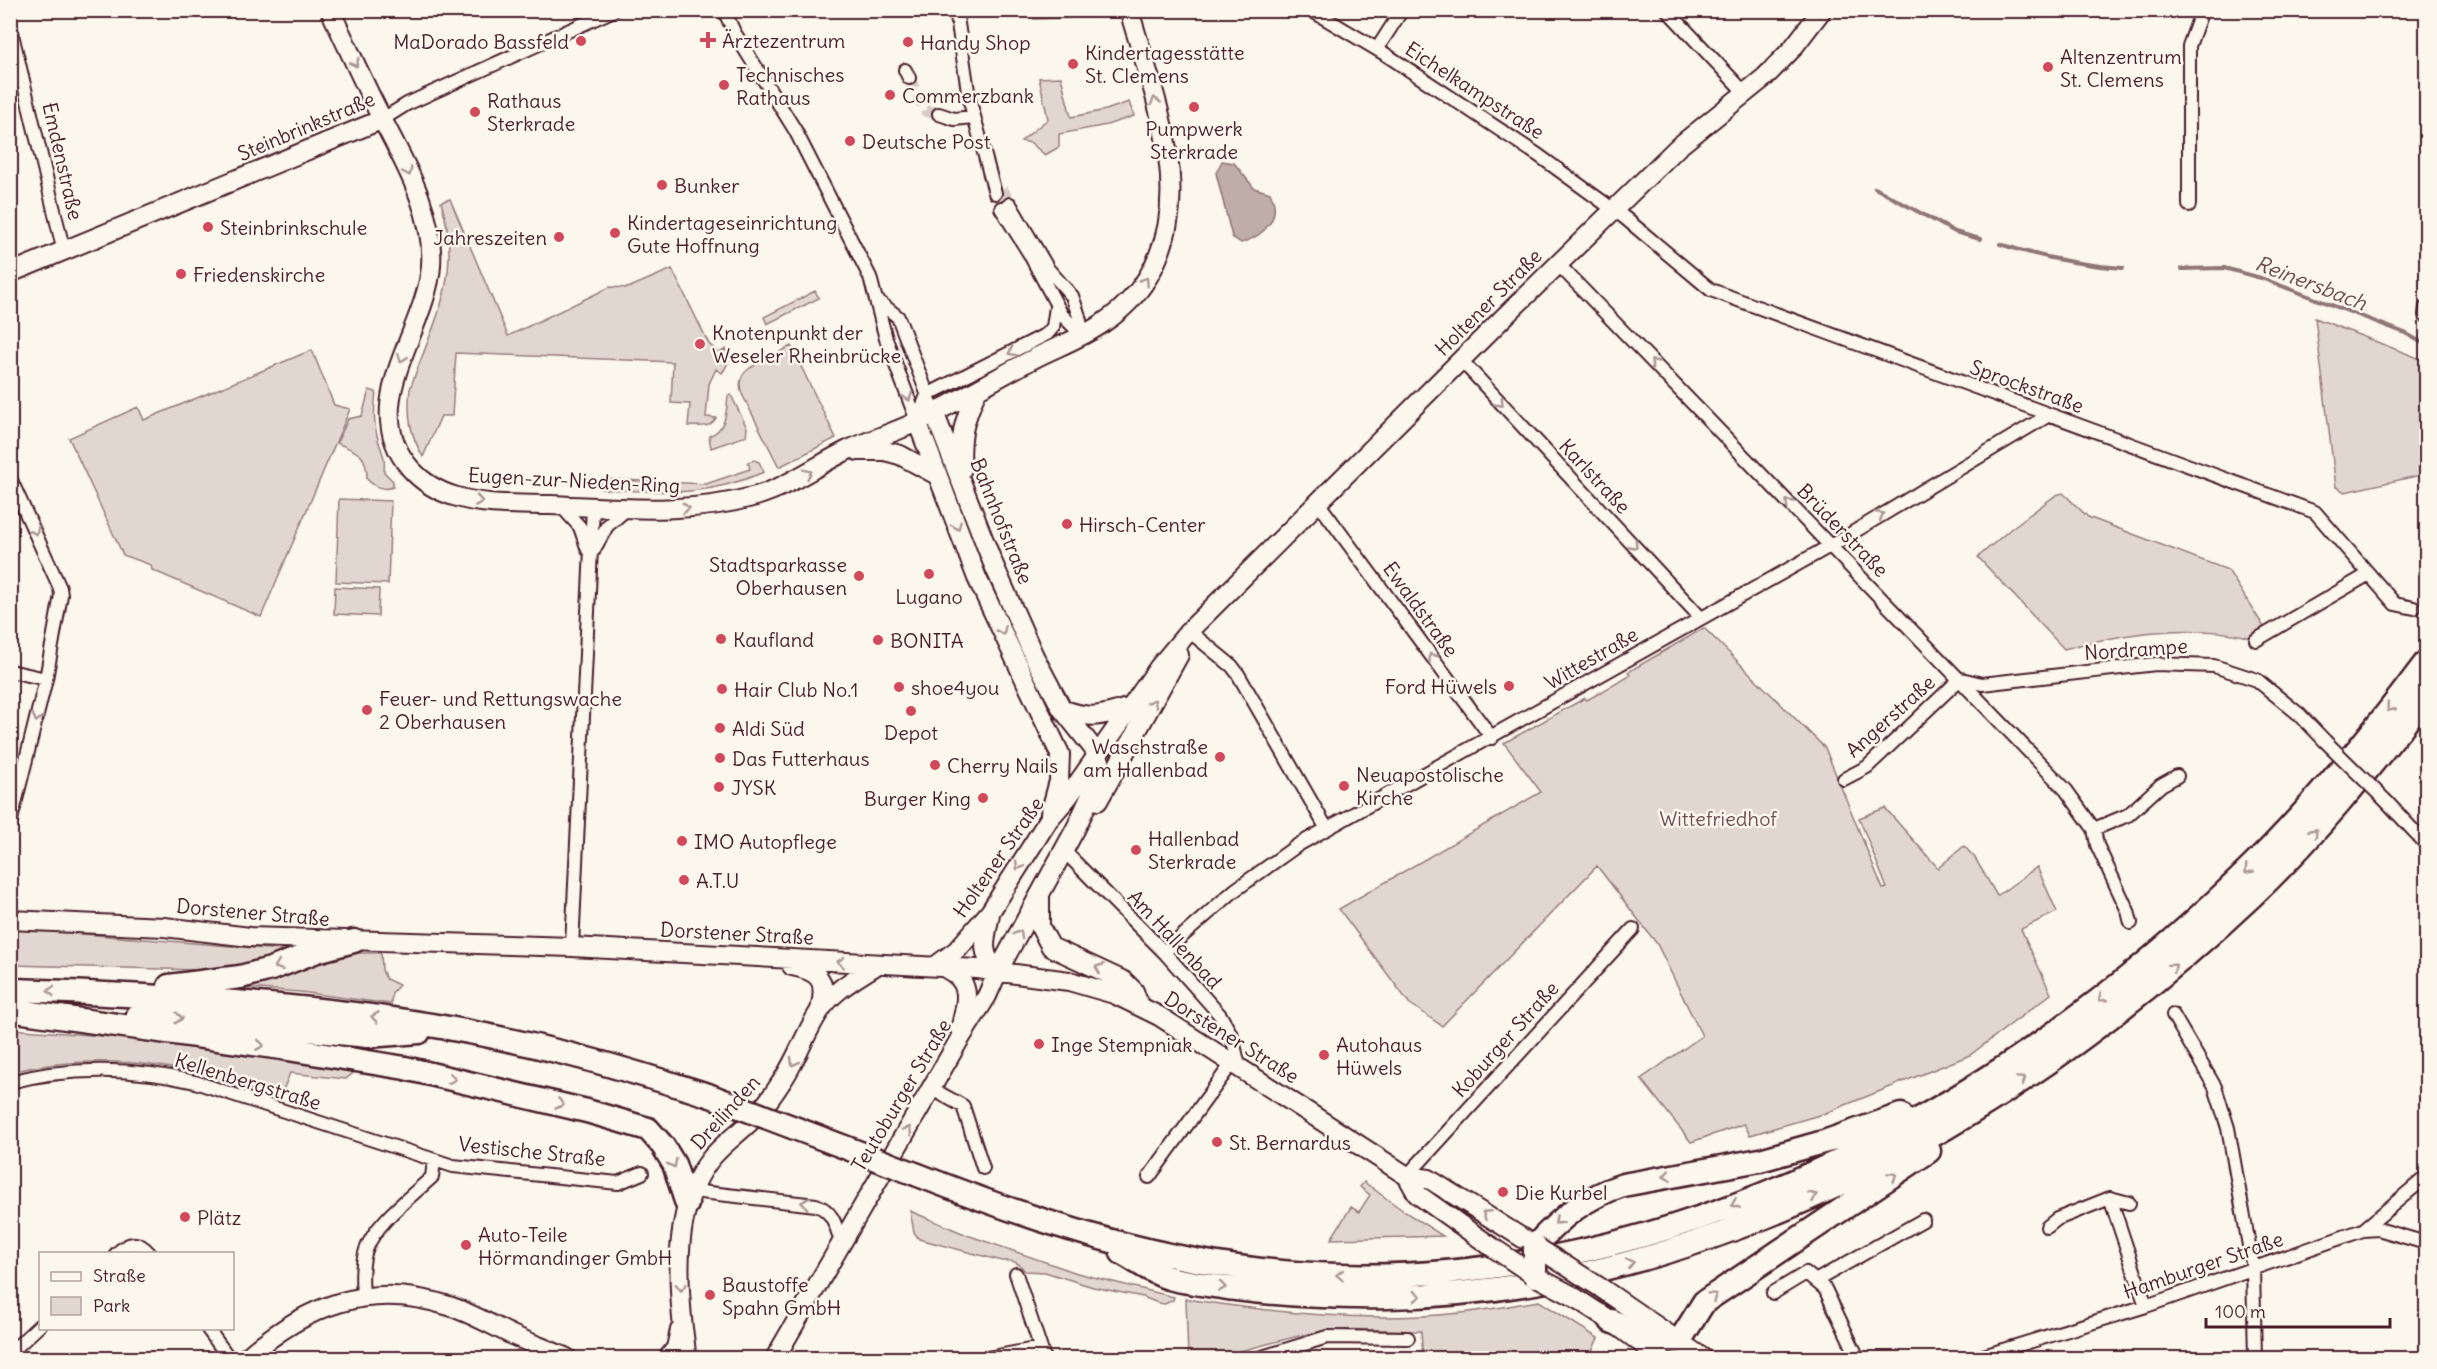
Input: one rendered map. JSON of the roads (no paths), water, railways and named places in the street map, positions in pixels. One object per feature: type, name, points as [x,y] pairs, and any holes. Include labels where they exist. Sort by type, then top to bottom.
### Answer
[{"type":"highway","points":[[1097,1239],[1165,1277],[1261,1292],[1345,1297],[1434,1295],[1534,1284],[1638,1261],[1738,1227],[1836,1185],[1928,1138],[2020,1056],[2093,1005],[2177,936],[2240,878],[2292,825],[2337,774],[2427,662]]},
{"type":"highway","points":[[92,993],[300,1007],[453,1029],[558,1052],[708,1095],[997,1206],[1097,1239],[1193,1261],[1296,1274],[1363,1276],[1421,1274],[1512,1266],[1606,1246],[1700,1218],[1828,1166],[1967,1102],[2058,1056],[2136,998],[2198,946],[2254,894],[2308,839],[2427,698]]},
{"type":"highway","points":[[12,1004],[240,977],[354,941]]},
{"type":"highway","points":[[12,1004],[160,1032],[282,1048],[405,1068],[523,1095],[648,1129],[663,1146],[674,1164],[689,1197]]},
{"type":"highway","points":[[12,1004],[368,1036],[453,1029]]},
{"type":"highway","points":[[1535,1276],[1535,1246],[1569,1212],[1604,1191],[1634,1182],[1794,1152],[1967,1102]]},
{"type":"highway","points":[[1611,1321],[1655,1339],[1679,1342],[1704,1302],[1931,1150],[1967,1102]]},
{"type":"main road","name":"Eugen-zur-Nieden-Ring","points":[[330,10],[419,196],[428,224],[432,247],[426,295],[396,374],[392,392],[391,425],[398,449],[407,465],[434,488],[453,496],[490,503],[690,509],[759,495],[816,469],[850,449],[882,438],[917,421],[977,391],[1007,372],[1083,336],[1118,311],[1142,285],[1158,259],[1171,212],[1169,160],[1129,10]]},
{"type":"main road","name":"Holtener Straße","points":[[940,968],[990,912],[1049,819],[1096,759],[1130,707],[1189,631],[1678,147],[1746,94],[1792,49],[1822,10]]},
{"type":"main road","name":"Steinbrinkstraße","points":[[10,273],[382,119]]},
{"type":"main road","points":[[963,483],[961,435],[965,417],[977,391]]},
{"type":"main road","name":"Bahnhofstraße","points":[[934,412],[992,561],[1034,656],[1062,709],[1096,759]]},
{"type":"main road","name":"Bahnhofstraße","points":[[917,421],[977,578],[1060,754],[1059,782],[1049,819]]},
{"type":"main road","points":[[850,449],[864,452],[885,451],[900,455],[937,475]]},
{"type":"main road","name":"Holtener Straße","points":[[1076,828],[1099,799],[1125,754],[1173,668],[1189,631]]},
{"type":"main road","points":[[1062,709],[1077,715],[1098,716],[1130,707]]},
{"type":"main road","points":[[1060,754],[1096,759],[1125,754]]},
{"type":"main road","name":"Holtener Straße","points":[[998,971],[1076,828],[1096,784],[1096,759]]},
{"type":"main road","points":[[1040,896],[1040,927],[1051,947],[1124,981],[1134,991],[1139,1005]]},
{"type":"main road","points":[[990,912],[984,948],[985,956],[998,971]]},
{"type":"main road","name":"Dorstener Straße","points":[[10,920],[164,927],[250,937],[572,946],[998,971],[1024,977],[1069,981],[1104,990],[1139,1005],[1236,1064],[1407,1176],[1429,1179],[1600,1288],[1703,1359]]},
{"type":"main road","name":"Dreilinden","points":[[686,1359],[682,1320],[680,1248],[689,1197],[709,1161],[752,1120],[780,1085],[820,1010],[824,990],[820,979],[814,973],[746,956]]},
{"type":"main road","name":"Dreilinden","points":[[820,1010],[844,986],[878,964]]},
{"type":"main road","points":[[940,968],[961,978],[966,993],[958,1042]]},
{"type":"main road","name":"Teutoburger Straße","points":[[775,1359],[841,1242],[987,996],[998,971]]},
{"type":"main road","name":"Dorstener Straße","points":[[1407,1176],[1417,1194],[1535,1276],[1611,1321],[1661,1359]]},
{"type":"main road","points":[[246,1359],[270,1337],[295,1321],[331,1305],[363,1297],[410,1297],[450,1306],[571,1358]]},
{"type":"main road","points":[[669,1359],[676,1348],[682,1320]]},
{"type":"street","name":"Steinbrinkstraße","points":[[382,119],[407,104],[614,10]]},
{"type":"street","name":"Bahnhofstraße","points":[[724,10],[734,32],[795,130],[870,277],[886,339],[917,421]]},
{"type":"street","points":[[956,10],[973,117],[999,191]]},
{"type":"street","name":"Eichelkampstraße","points":[[1311,10],[1377,49],[1538,155],[1613,211]]},
{"type":"street","points":[[1377,49],[1402,10]]},
{"type":"street","points":[[1666,10],[1746,94]]},
{"type":"street","points":[[2189,205],[2189,46],[2202,10]]},
{"type":"street","name":"Emdenstraße","points":[[10,26],[64,252]]},
{"type":"street","name":"Emdenstraße","points":[[10,83],[23,80]]},
{"type":"street","points":[[939,114],[954,119],[973,117]]},
{"type":"street","points":[[1006,206],[1048,269],[1072,296],[1083,336],[1056,312],[1029,253],[1017,237],[1006,206]]},
{"type":"street","name":"Sprockstraße","points":[[1613,211],[1711,290],[2315,512],[2395,604],[2414,608]]},
{"type":"street","name":"Brüderstraße","points":[[1558,264],[2066,790],[2094,829],[2097,845],[2128,910],[2131,923]]},
{"type":"street","name":"Bahnhofstraße","points":[[878,301],[898,317],[934,412]]},
{"type":"street","points":[[917,421],[927,395],[1047,334],[1053,327],[1056,312]]},
{"type":"street","name":"Karlstraße","points":[[1461,360],[1701,618]]},
{"type":"street","name":"Wittestraße","points":[[1164,952],[1266,867],[1327,829],[1492,738],[1830,545],[2049,415]]},
{"type":"street","points":[[10,478],[60,588],[61,595],[46,679],[10,824]]},
{"type":"street","name":"Ewaldstraße","points":[[1319,504],[1492,738]]},
{"type":"street","points":[[561,506],[580,526],[590,557]]},
{"type":"street","points":[[572,946],[593,507]]},
{"type":"street","points":[[590,557],[607,526],[627,508]]},
{"type":"street","points":[[2256,640],[2369,574]]},
{"type":"street","points":[[1189,631],[1232,666],[1238,674],[1327,829]]},
{"type":"street","name":"Nordrampe","points":[[1960,679],[1982,684],[2156,664],[2214,666],[2258,680],[2300,715],[2427,844]]},
{"type":"street","points":[[10,671],[46,679]]},
{"type":"street","name":"Angerstraße","points":[[1844,779],[1867,767],[1960,679]]},
{"type":"street","points":[[2094,829],[2128,815],[2161,785],[2177,776]]},
{"type":"street","name":"Am Hallenbad","points":[[1063,850],[1164,952],[1228,1026],[1236,1064]]},
{"type":"street","name":"Koburger Straße","points":[[1407,1176],[1633,929]]},
{"type":"street","points":[[2173,1015],[2215,1087],[2232,1146],[2253,1268],[2254,1359]]},
{"type":"street","points":[[1149,1178],[1236,1064]]},
{"type":"street","name":"Kellenbergstraße","points":[[10,1082],[44,1074],[91,1071],[144,1072],[170,1076],[217,1089],[434,1161]]},
{"type":"street","points":[[932,1089],[963,1106],[983,1168]]},
{"type":"street","name":"Vestische Straße","points":[[363,1297],[362,1281],[366,1249],[377,1231],[432,1177],[434,1161],[453,1166],[618,1183],[642,1173]]},
{"type":"street","name":"Hamburger Straße","points":[[1977,1359],[2146,1306],[2363,1230],[2427,1177]]},
{"type":"street","points":[[689,1197],[816,1205],[825,1209],[832,1216],[841,1242]]},
{"type":"street","points":[[2048,1227],[2057,1219],[2110,1198],[2129,1203]]},
{"type":"street","points":[[2110,1198],[2146,1306]]},
{"type":"street","points":[[1817,1281],[1923,1220]]},
{"type":"street","points":[[2363,1230],[2378,1229],[2427,1243]]},
{"type":"street","points":[[118,1252],[134,1242],[142,1245],[148,1252]]},
{"type":"street","points":[[1773,1293],[1806,1273],[1817,1281],[1825,1289],[1857,1359]]},
{"type":"street","points":[[987,1359],[1042,1353],[1016,1274]]},
{"type":"street","points":[[12,1356],[39,1326]]},
{"type":"street","points":[[208,1330],[229,1359]]},
{"type":"street","points":[[1259,1359],[1288,1354],[1327,1337],[1408,1338]]},
{"type":"waterway","name":"Reinersbach","points":[[1875,188],[1955,232],[1980,239]]},
{"type":"waterway","name":"Reinersbach","points":[[2000,244],[2060,260],[2123,268]]},
{"type":"waterway","name":"Reinersbach","points":[[2182,269],[2224,268],[2261,278],[2405,333],[2426,345]]},
{"type":"tunnel","points":[[909,78],[926,111],[939,114]]},
{"type":"tunnel","points":[[1002,189],[1010,204]]},
{"type":"place","name":"Ärztezentrum","points":[[708,40]]},
{"type":"place","name":"MaDorado Bassfeld","points":[[581,41]]},
{"type":"place","name":"Handy Shop","points":[[908,42]]},
{"type":"place","name":"Kindertagesstätte St. Clemens","points":[[1073,64]]},
{"type":"place","name":"Altenzentrum St. Clemens","points":[[2048,67]]},
{"type":"place","name":"Technisches Rathaus","points":[[724,85]]},
{"type":"place","name":"Commerzbank","points":[[890,95]]},
{"type":"place","name":"Pumpwerk Sterkrade","points":[[1194,107]]},
{"type":"place","name":"Rathaus Sterkrade","points":[[475,112]]},
{"type":"place","name":"Deutsche Post","points":[[850,141]]},
{"type":"place","name":"Bunker","points":[[662,185]]},
{"type":"place","name":"Steinbrinkschule","points":[[208,227]]},
{"type":"place","name":"Kindertageseinrichtung Gute Hoffnung","points":[[615,233]]},
{"type":"place","name":"Jahreszeiten","points":[[559,237]]},
{"type":"place","name":"Friedenskirche","points":[[181,274]]},
{"type":"place","name":"Knotenpunkt der Weseler Rheinbrücke","points":[[700,344]]},
{"type":"place","name":"Hirsch-Center","points":[[1067,524]]},
{"type":"place","name":"Lugano","points":[[929,574]]},
{"type":"place","name":"Stadtsparkasse Oberhausen","points":[[859,576]]},
{"type":"place","name":"Kaufland","points":[[721,639]]},
{"type":"place","name":"BONITA","points":[[878,640]]},
{"type":"place","name":"Ford Hüwels","points":[[1509,686]]},
{"type":"place","name":"shoe4you","points":[[899,687]]},
{"type":"place","name":"Hair Club No.1","points":[[722,689]]},
{"type":"place","name":"Feuer- und Rettungswache 2 Oberhausen","points":[[367,710]]},
{"type":"place","name":"Depot","points":[[911,711]]},
{"type":"place","name":"Aldi Süd","points":[[720,728]]},
{"type":"place","name":"Waschstraße am Hallenbad","points":[[1220,757]]},
{"type":"place","name":"Das Futterhaus","points":[[720,758]]},
{"type":"place","name":"Cherry Nails","points":[[935,765]]},
{"type":"place","name":"Neuapostolische Kirche","points":[[1344,786]]},
{"type":"place","name":"JYSK","points":[[719,787]]},
{"type":"place","name":"Burger King","points":[[983,798]]},
{"type":"place","name":"IMO Autopflege","points":[[682,841]]},
{"type":"place","name":"Hallenbad Sterkrade","points":[[1136,850]]},
{"type":"place","name":"A.T.U","points":[[684,880]]},
{"type":"place","name":"Inge Stempniak","points":[[1039,1044]]},
{"type":"place","name":"Autohaus Hüwels","points":[[1324,1055]]},
{"type":"place","name":"St. Bernardus","points":[[1217,1142]]},
{"type":"place","name":"Die Kurbel","points":[[1503,1192]]},
{"type":"place","name":"Plätz","points":[[185,1217]]},
{"type":"place","name":"Auto-Teile Hörmandinger GmbH","points":[[466,1245]]},
{"type":"place","name":"Baustoffe Spahn GmbH","points":[[710,1295]]},
{"type":"park label","name":"Wittefriedhof","points":[[1718,818]]}]
